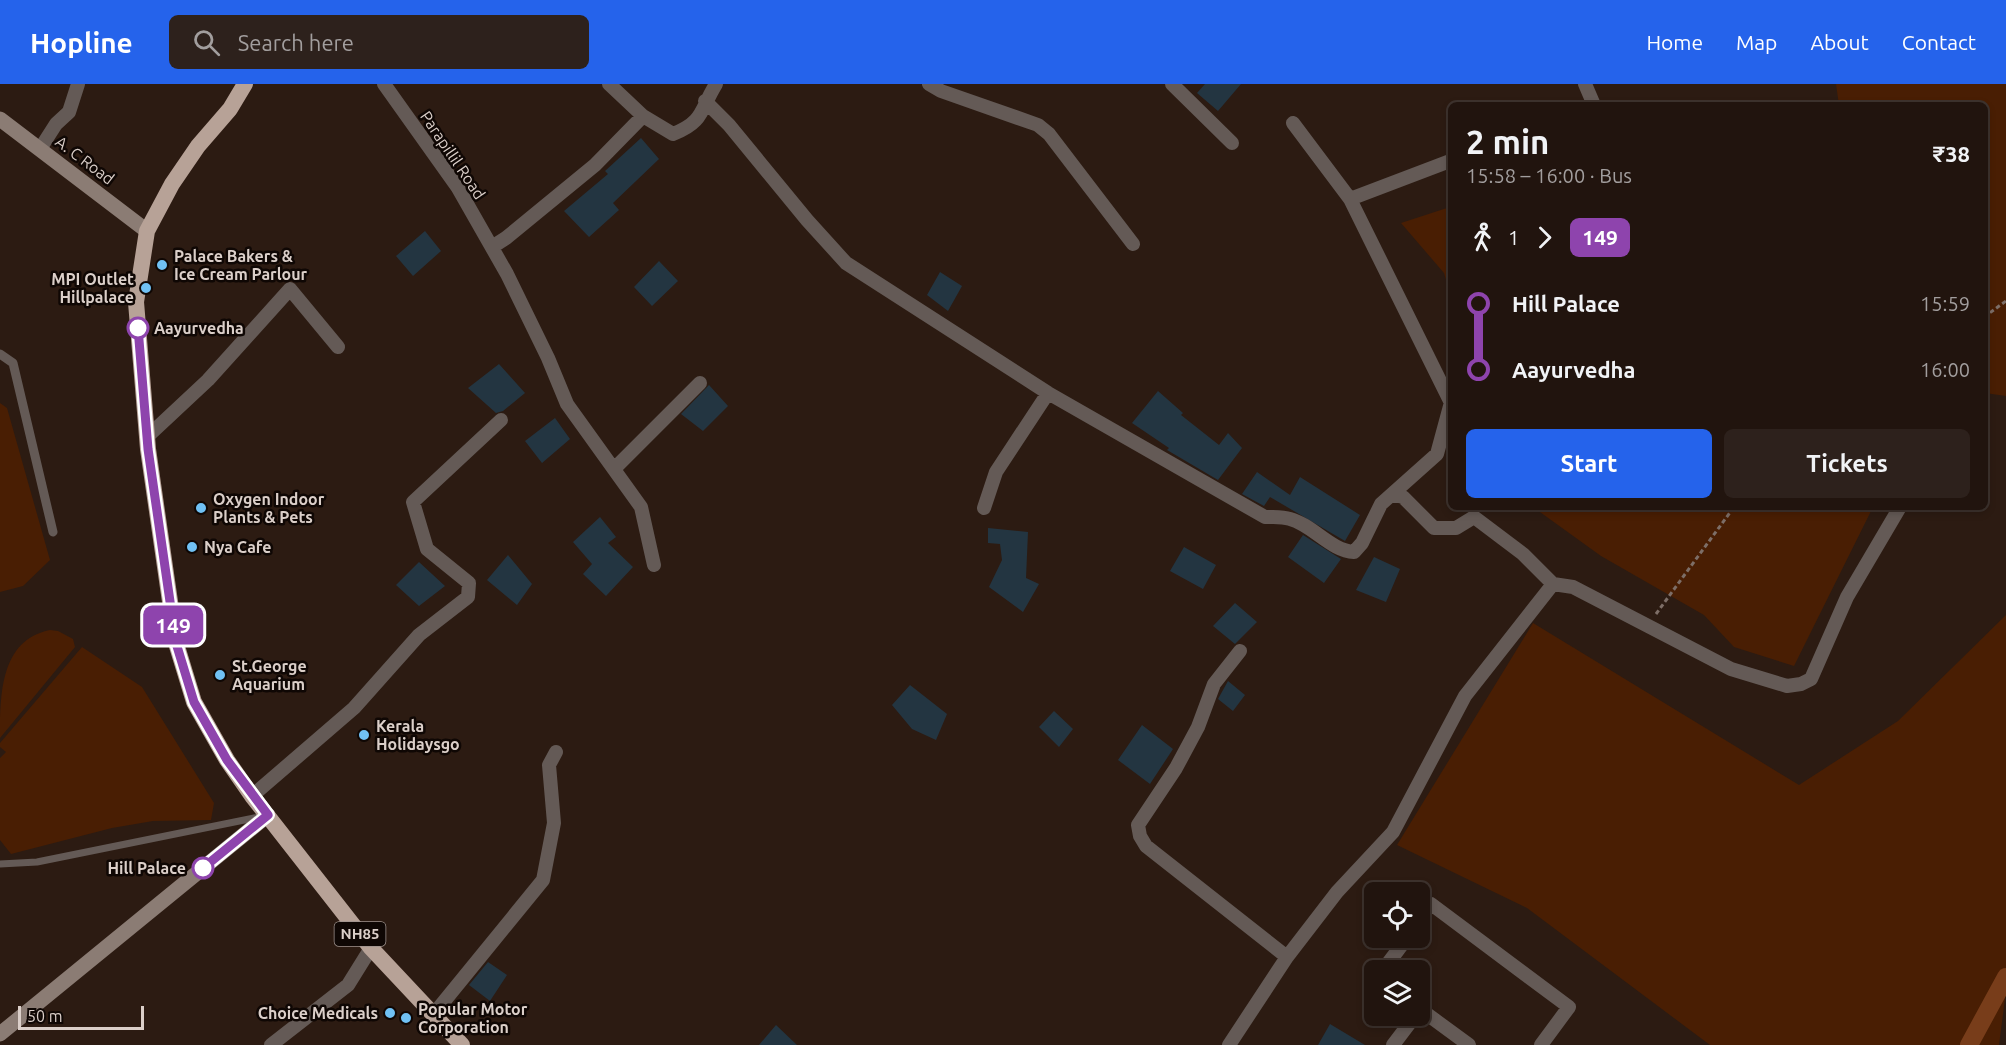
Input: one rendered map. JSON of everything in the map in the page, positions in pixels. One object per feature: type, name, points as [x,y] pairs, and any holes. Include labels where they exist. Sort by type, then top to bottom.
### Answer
[{"type":"highway","name":"NH85","points":[[245,84],[230,109],[198,146],[172,184],[147,231],[136,302],[147,437],[163,567],[176,643],[194,702],[227,760],[252,796],[371,948],[462,1045]]},
{"type":"main road","name":"A. C Road","points":[[0,119],[147,231]]},
{"type":"main road","points":[[0,1034],[268,815]]},
{"type":"street","points":[[40,149],[56,124],[69,112],[78,84]]},
{"type":"street","name":"Parapillil Road","points":[[384,84],[458,188],[492,247],[548,358],[567,404],[640,507],[654,565]]},
{"type":"street","points":[[609,84],[643,116],[673,134],[690,128],[696,122],[705,101],[716,84]]},
{"type":"street","points":[[929,84],[941,91],[1038,125],[1049,134],[1133,244]]},
{"type":"street","points":[[941,91],[955,84]]},
{"type":"street","points":[[1172,84],[1232,143]]},
{"type":"street","points":[[1585,84],[1593,102]]},
{"type":"street","points":[[705,101],[846,263],[1048,393],[1265,517],[1289,518],[1315,531],[1344,552],[1354,552],[1362,543],[1381,504],[1394,495],[1437,454],[1448,413]]},
{"type":"street","points":[[492,247],[595,165],[643,116]]},
{"type":"street","points":[[1293,123],[1350,199],[1448,397]]},
{"type":"street","points":[[1350,199],[1448,162]]},
{"type":"street","points":[[147,437],[208,380],[290,289],[338,347]]},
{"type":"street","points":[[0,354],[13,363],[53,532]]},
{"type":"street","points":[[614,470],[700,383]]},
{"type":"street","points":[[984,508],[996,472],[1048,393]]},
{"type":"street","points":[[252,796],[354,708],[419,635],[468,597],[469,583],[427,549],[413,502],[501,420]]},
{"type":"street","points":[[1394,495],[1403,497],[1434,528],[1456,528],[1474,517],[1523,554],[1553,584],[1573,587],[1731,669],[1787,686],[1801,684],[1811,679],[1847,597],[1898,510]]},
{"type":"street","points":[[1229,1045],[1287,957],[1337,892],[1393,832],[1465,696],[1553,584]]},
{"type":"street","points":[[1240,651],[1214,684],[1198,727],[1176,768],[1138,825],[1140,836],[1146,846],[1287,957]]},
{"type":"street","points":[[433,1016],[543,880],[554,823],[549,765],[556,752]]},
{"type":"street","points":[[1430,905],[1569,1007],[1541,1045]]},
{"type":"street","points":[[271,1045],[348,985],[371,948]]},
{"type":"street","points":[[1430,1019],[1469,1045]]},
{"type":"street","points":[[1393,1045],[1407,1026]]},
{"type":"lane","points":[[0,864],[37,862],[268,815]]},
{"type":"path","points":[[1988,314],[2006,301]]},
{"type":"path","points":[[1647,626],[1732,510]]},
{"type":"shaded area","points":[[1836,84],[2006,84],[2006,396],[1988,393],[1988,102],[1839,102]]},
{"type":"shaded area","points":[[1448,208],[1448,286],[1444,273],[1401,223]]},
{"type":"shaded area","points":[[0,403],[7,408],[50,560],[23,586],[0,592]]},
{"type":"shaded area","points":[[1537,510],[1872,510],[1794,666],[1734,647],[1704,615],[1601,556]]},
{"type":"shaded area","points":[[2006,615],[2006,991],[1999,1045],[1710,1045],[1527,908],[1397,845],[1533,623],[1799,785],[1898,721]]},
{"type":"shaded area","points":[[50,630],[58,631],[73,639],[75,647],[0,738],[3,688],[12,657],[21,645],[33,636]]},
{"type":"shaded area","points":[[82,647],[142,687],[214,803],[211,820],[153,821],[112,828],[11,854],[0,840],[0,758],[6,752],[0,747],[0,743]]},
{"type":"building","points":[[1205,84],[1241,84],[1218,111],[1197,93]]},
{"type":"building","points":[[641,138],[659,159],[613,203],[619,210],[589,237],[564,211],[608,174],[605,171]]},
{"type":"building","points":[[425,231],[441,251],[413,276],[396,256]]},
{"type":"building","points":[[659,261],[678,281],[652,306],[634,287]]},
{"type":"building","points":[[940,272],[962,286],[948,311],[927,295]]},
{"type":"building","points":[[499,364],[525,393],[503,411],[496,413],[468,388]]},
{"type":"building","points":[[709,385],[728,406],[703,431],[681,414]]},
{"type":"building","points":[[1158,391],[1183,413],[1181,415],[1219,445],[1228,433],[1242,448],[1218,480],[1167,450],[1169,448],[1132,423]]},
{"type":"building","points":[[555,418],[570,439],[542,463],[525,441]]},
{"type":"building","points":[[1257,472],[1290,495],[1300,477],[1360,515],[1345,541],[1270,497],[1264,506],[1242,494]]},
{"type":"building","points":[[600,517],[616,537],[608,543],[633,567],[606,596],[583,574],[592,564],[573,542]]},
{"type":"building","points":[[988,528],[1028,532],[1026,578],[1039,584],[1023,612],[989,587],[1002,560],[1000,544],[988,543]]},
{"type":"building","points":[[1303,535],[1341,559],[1324,583],[1288,557]]},
{"type":"building","points":[[1184,547],[1216,565],[1203,589],[1170,571]]},
{"type":"building","points":[[508,555],[532,584],[517,605],[487,580]]},
{"type":"building","points":[[1374,557],[1400,569],[1386,602],[1356,590]]},
{"type":"building","points":[[419,562],[445,586],[419,606],[396,585]]},
{"type":"building","points":[[1235,603],[1257,622],[1235,644],[1213,626]]},
{"type":"building","points":[[1228,681],[1245,695],[1233,711],[1218,699]]},
{"type":"building","points":[[910,685],[947,714],[936,740],[912,729],[892,705]]},
{"type":"building","points":[[1054,711],[1073,729],[1059,747],[1039,727]]},
{"type":"building","points":[[1142,725],[1173,749],[1150,784],[1118,760]]},
{"type":"building","points":[[488,962],[507,975],[490,1001],[469,985]]},
{"type":"building","points":[[1330,1024],[1365,1045],[1318,1045]]},
{"type":"building","points":[[776,1025],[797,1045],[759,1045]]},
{"type":"waterway","points":[[1969,1045],[2006,977]]},
{"type":"bus line","name":"149","points":[[138,328],[148,449],[163,567],[176,643],[194,702],[227,760],[268,815],[203,868]]},
{"type":"place","name":"Palace Bakers & Ice Cream Parlour","points":[[162,265]]},
{"type":"place","name":"MPI Outlet Hillpalace","points":[[146,288]]},
{"type":"place","name":"Aayurvedha","points":[[138,328]]},
{"type":"place","name":"Oxygen Indoor Plants & Pets","points":[[201,508]]},
{"type":"place","name":"Nya Cafe","points":[[192,547]]},
{"type":"place","name":"St.George Aquarium","points":[[220,675]]},
{"type":"place","name":"Kerala Holidaysgo","points":[[364,735]]},
{"type":"place","name":"Hill Palace","points":[[203,868]]},
{"type":"place","name":"Choice Medicals","points":[[390,1013]]},
{"type":"place","name":"Popular Motor Corporation","points":[[406,1018]]}]
